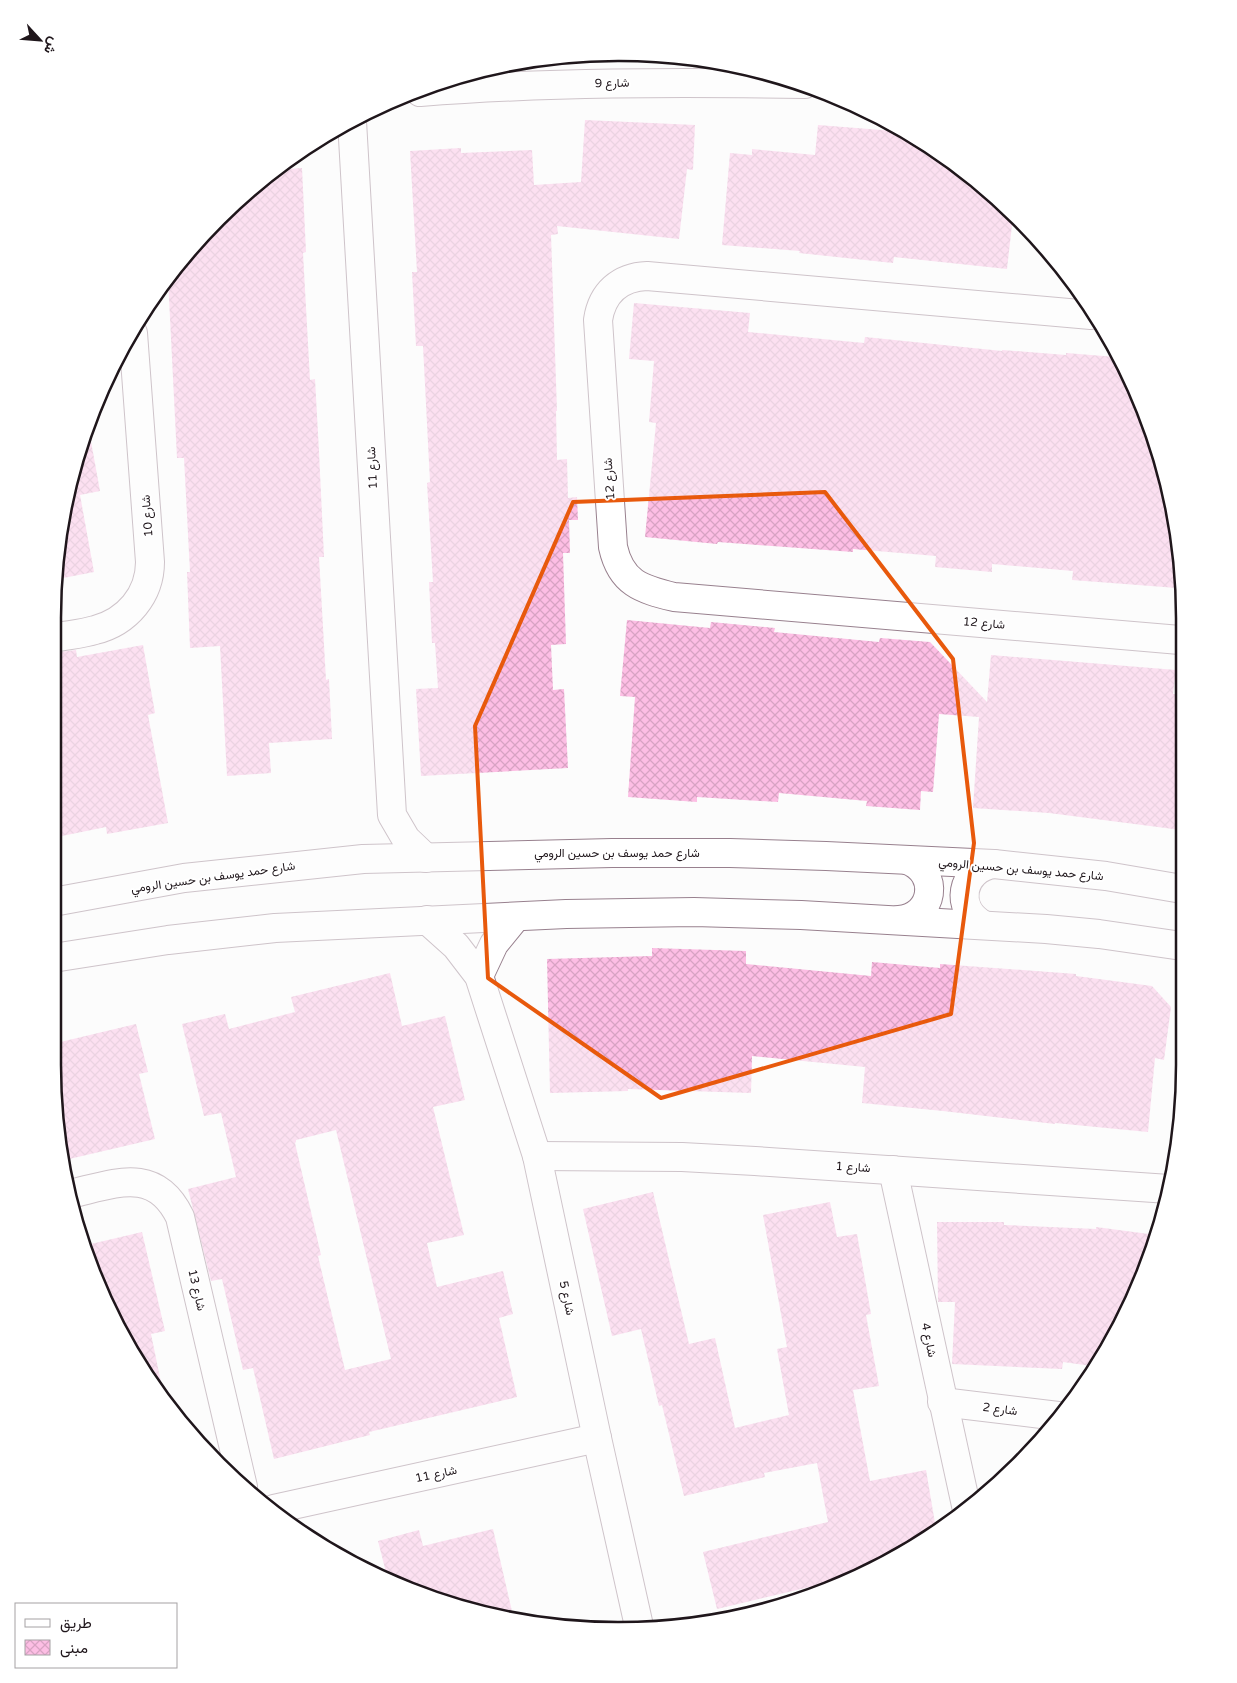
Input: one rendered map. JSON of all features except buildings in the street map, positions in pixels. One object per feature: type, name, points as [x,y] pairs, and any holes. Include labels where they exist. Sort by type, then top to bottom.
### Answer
[{"type":"street","name":"شارع 9","points":[[440,91],[581,84],[775,84]]},
{"type":"street","name":"شارع 11","points":[[352,129],[392,815],[406,839],[426,858]]},
{"type":"street","name":"شارع 12","points":[[1080,306],[647,276],[636,276],[621,282],[614,287],[604,300],[598,320],[612,537],[616,559],[620,568],[633,581],[653,592],[674,597],[1176,640]]},
{"type":"street","name":"شارع 10","points":[[61,636],[95,630],[112,624],[125,616],[143,593],[150,571],[133,346]]},
{"type":"street","points":[[363,860],[392,815]]},
{"type":"street","name":"شارع حمد يوسف بن حسين الرومي","points":[[61,900],[184,878],[363,860],[602,853],[730,853],[994,864],[1106,876],[1176,888]]},
{"type":"street","points":[[899,920],[918,914],[929,896],[929,886],[924,872],[908,860]]},
{"type":"street","points":[[984,925],[975,919],[966,906],[965,891],[968,880],[975,872],[984,866],[994,864]]},
{"type":"street","points":[[61,957],[168,940],[275,928],[566,914],[694,912],[801,915],[984,925],[1090,933],[1176,945]]},
{"type":"street","points":[[479,976],[494,944],[516,917]]},
{"type":"street","name":"شارع 5","points":[[427,920],[456,946],[479,976],[537,1156],[638,1621]]},
{"type":"street","name":"شارع 1","points":[[537,1156],[682,1157],[1162,1188]]},
{"type":"street","name":"شارع 4","points":[[893,1170],[965,1501]]},
{"type":"street","name":"شارع 13","points":[[76,1192],[120,1182],[131,1182],[152,1185],[168,1197],[174,1205],[180,1217],[240,1473]]},
{"type":"street","name":"شارع 2","points":[[942,1402],[1051,1415]]},
{"type":"street","name":"شارع 11","points":[[280,1508],[597,1438]]},
{"type":"highlighted area","points":[[825,492],[953,659],[974,843],[951,1014],[661,1098],[488,978],[475,726],[573,502]]}]
